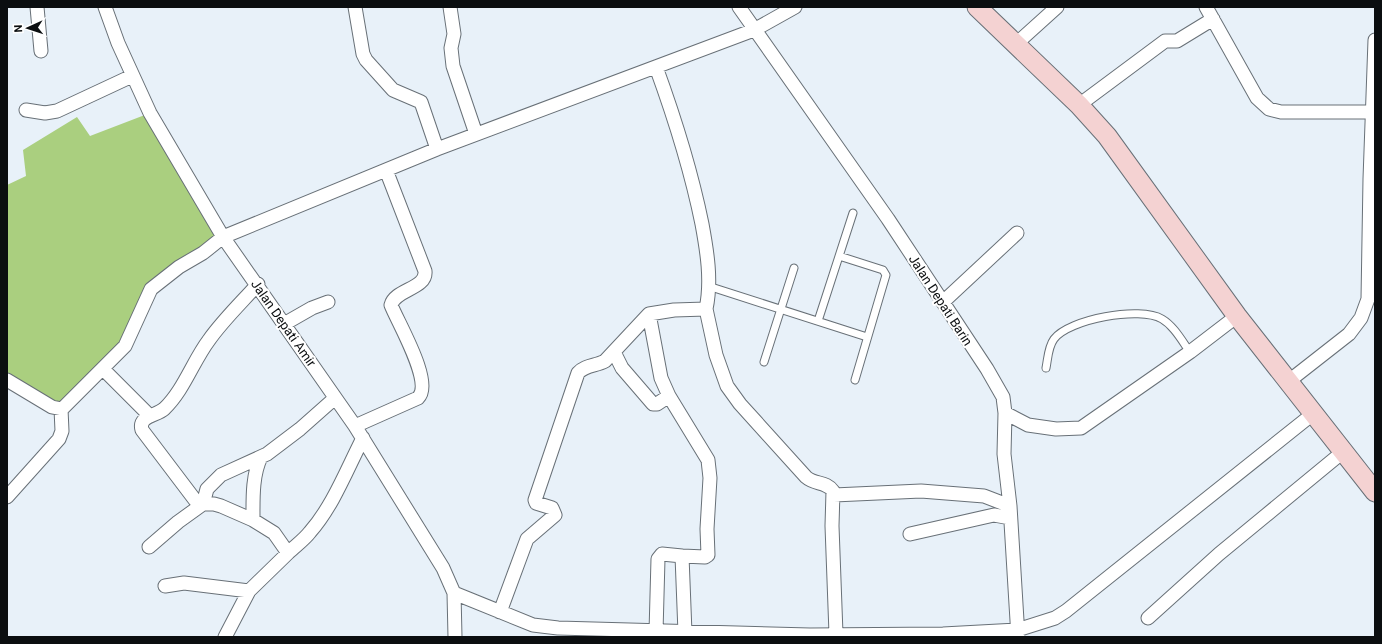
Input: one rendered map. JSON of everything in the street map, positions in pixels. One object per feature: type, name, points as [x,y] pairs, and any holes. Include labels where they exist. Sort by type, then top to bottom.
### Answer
[{"type":"main road","points":[[977,7],[1079,105],[1106,136],[1237,316],[1344,451],[1373,485]]},
{"type":"street","points":[[37,7],[41,51]]},
{"type":"street","name":"Jalan Depati Amir","points":[[105,7],[118,43],[150,114],[223,237],[258,284],[363,438],[420,528],[443,568],[454,593],[455,637]]},
{"type":"street","points":[[355,7],[363,54],[366,60],[393,90],[421,102],[438,149]]},
{"type":"street","points":[[450,7],[454,34],[451,48],[453,66],[476,134]]},
{"type":"street","name":"Jalan Depati Barin","points":[[739,7],[888,218],[996,383],[1003,397],[1005,413],[1004,454],[1017,634]]},
{"type":"street","points":[[7,380],[52,407],[61,409],[66,407],[126,345],[151,289],[179,268],[203,254],[223,237],[476,134],[754,30],[796,7]]},
{"type":"street","points":[[1016,44],[1057,7]]},
{"type":"street","points":[[1206,7],[1257,98],[1269,109],[1281,112],[1372,112]]},
{"type":"street","points":[[1079,105],[1165,41],[1177,41],[1213,19]]},
{"type":"street","points":[[1289,381],[1340,343],[1361,318],[1368,298],[1372,255],[1372,112],[1375,40]]},
{"type":"street","points":[[656,67],[678,127],[696,192],[707,249],[709,295],[706,309],[716,355],[725,380],[740,404],[801,472],[811,481],[828,486],[834,494],[832,526],[836,634]]},
{"type":"street","points":[[26,110],[45,113],[57,111],[132,76]]},
{"type":"street","points":[[355,426],[418,398],[421,395],[422,390],[420,370],[391,305],[395,298],[422,281],[425,271],[386,170]]},
{"type":"street","points":[[943,302],[1017,233]]},
{"type":"street","points":[[258,284],[209,340],[188,376],[164,408],[143,421],[141,425],[142,430],[195,500],[203,504],[214,504],[221,506],[253,520],[274,533],[288,553]]},
{"type":"street","points":[[284,324],[312,308],[328,302]]},
{"type":"street","points":[[500,612],[527,539],[555,515],[553,509],[536,503],[535,500],[578,372],[591,364],[603,362],[649,314],[674,310],[706,309]]},
{"type":"street","points":[[649,314],[661,378],[669,396],[704,451],[709,468],[708,555],[705,558],[662,554],[658,559],[656,632]]},
{"type":"street","points":[[1005,413],[1028,424],[1056,430],[1081,428],[1190,352],[1237,316]]},
{"type":"street","points":[[614,352],[622,368],[653,404],[657,404],[669,396]]},
{"type":"street","points":[[103,369],[150,416]]},
{"type":"street","points":[[149,547],[178,522],[203,504],[207,489],[221,475],[261,457],[300,429],[335,398]]},
{"type":"street","points":[[7,497],[59,438],[62,431],[61,409]]},
{"type":"street","points":[[454,593],[533,624],[584,633],[1017,634],[1055,618],[1066,611],[1314,413]]},
{"type":"street","points":[[225,637],[249,591],[310,532],[317,522],[333,497],[363,438]]},
{"type":"street","points":[[1148,618],[1219,554],[1344,451]]},
{"type":"street","points":[[253,520],[254,489],[258,464],[261,457]]},
{"type":"street","points":[[834,494],[921,490],[984,496],[1008,509]]},
{"type":"street","points":[[910,534],[994,515],[1008,509]]},
{"type":"street","points":[[682,556],[685,633]]},
{"type":"street","points":[[165,586],[184,583],[249,591]]},
{"type":"lane","points":[[818,321],[853,213]]},
{"type":"lane","points":[[839,256],[883,270],[886,274],[886,281],[867,337],[855,380]]},
{"type":"lane","points":[[764,362],[794,268]]},
{"type":"lane","points":[[708,286],[867,337]]},
{"type":"lane","points":[[1046,368],[1049,351],[1055,338],[1071,328],[1102,316],[1114,314],[1137,314],[1158,317],[1169,324],[1190,352]]},
{"type":"green space","points":[[150,113],[221,232],[155,286],[124,346],[66,407],[12,383],[7,377],[7,185],[26,176],[23,150],[77,117],[90,136]]}]
